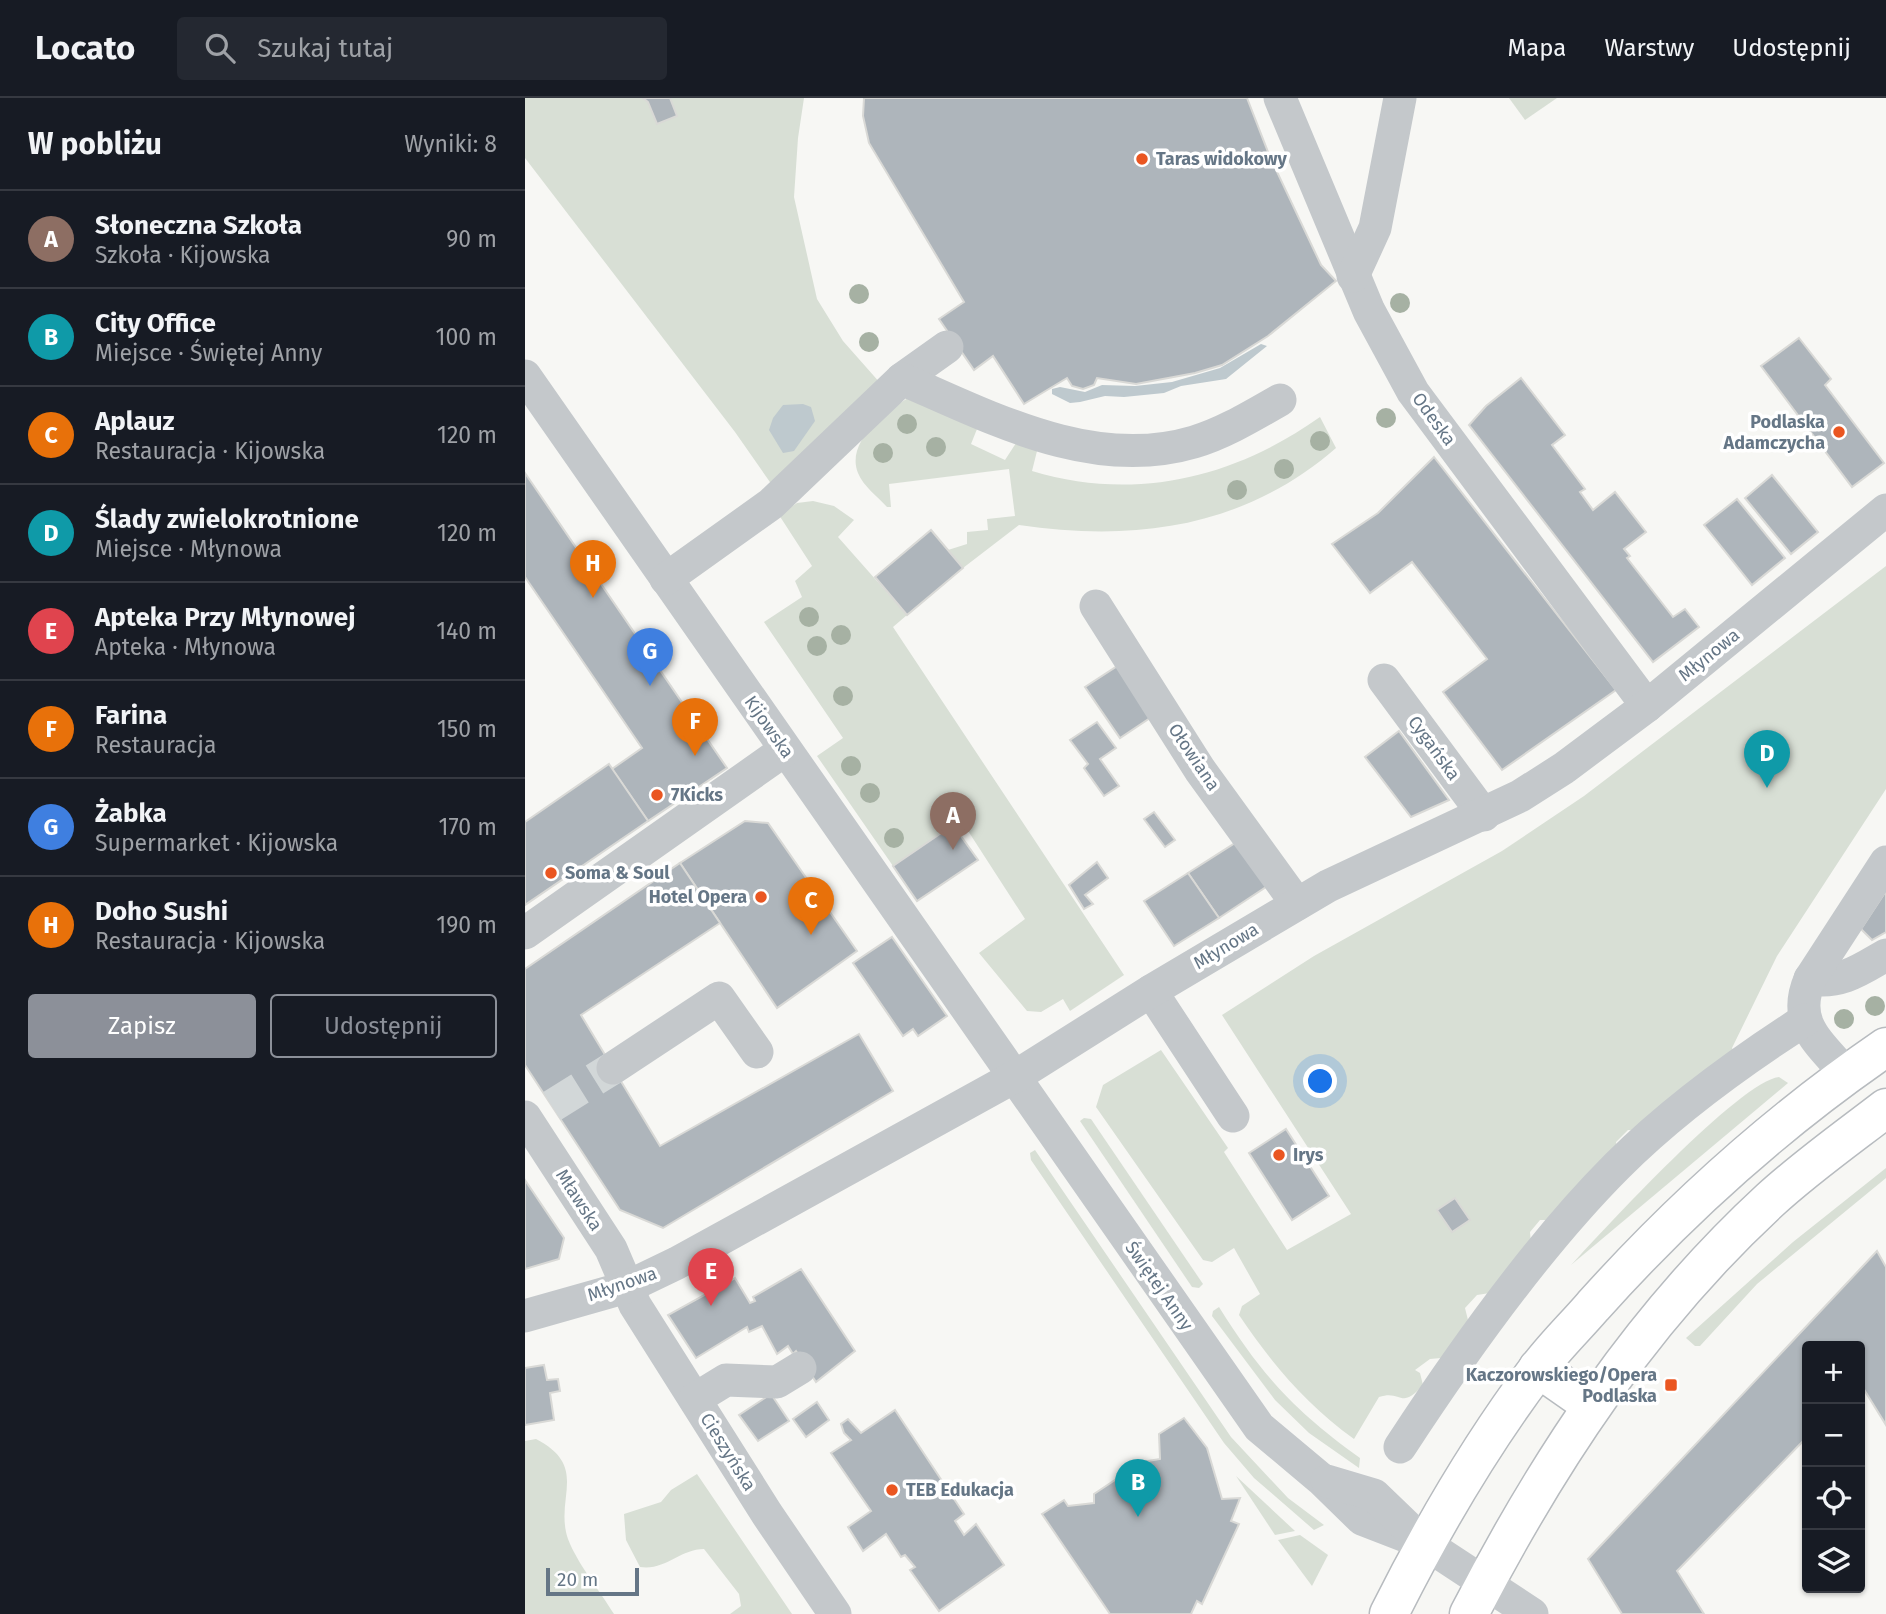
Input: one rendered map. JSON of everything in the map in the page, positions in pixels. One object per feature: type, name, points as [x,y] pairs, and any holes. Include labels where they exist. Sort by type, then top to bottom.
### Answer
[{"type":"main road","points":[[1389,1614],[1425,1543],[1466,1473],[1538,1368],[1645,1248],[1711,1186],[1846,1074],[1886,1047]]},
{"type":"main road","points":[[1476,1599],[1524,1509],[1591,1405],[1686,1285],[1770,1199],[1886,1108]]},
{"type":"main road","points":[[1538,1368],[1591,1405]]},
{"type":"street","name":"Odeska","points":[[1280,98],[1353,276],[1413,392],[1647,706]]},
{"type":"street","points":[[1353,276],[1375,229],[1399,98]]},
{"type":"street","points":[[666,579],[771,504],[902,379],[947,347]]},
{"type":"street","name":"Kijowska","points":[[525,376],[1016,1076]]},
{"type":"street","points":[[902,379],[1038,435],[1078,446],[1112,450],[1151,450],[1193,442],[1241,423],[1280,400]]},
{"type":"street","name":"Młynowa","points":[[525,1316],[627,1286],[677,1263],[1016,1076],[1297,904],[1363,869],[1483,815],[1565,768],[1647,706],[1886,510]]},
{"type":"street","name":"Ołowiana","points":[[1096,606],[1201,770],[1297,904]]},
{"type":"street","name":"Cygańska","points":[[1384,680],[1483,815]]},
{"type":"street","points":[[525,933],[785,750]]},
{"type":"street","points":[[1846,1074],[1812,1034],[1801,1010],[1802,996],[1810,979],[1886,862]]},
{"type":"street","points":[[1810,979],[1828,982],[1847,978],[1886,955]]},
{"type":"street","points":[[1151,991],[1233,1116]]},
{"type":"street","points":[[613,1068],[719,999],[757,1052]]},
{"type":"street","points":[[1400,1447],[1454,1363],[1609,1175],[1700,1093],[1805,1020]]},
{"type":"street","name":"Świętej Anny","points":[[1016,1076],[1184,1323],[1259,1427],[1321,1479],[1374,1495],[1425,1543],[1476,1599],[1532,1614]]},
{"type":"street","name":"Mławska","points":[[535,1115],[611,1249],[627,1286]]},
{"type":"street","name":"Cieszyńska","points":[[627,1286],[635,1306],[835,1614]]},
{"type":"street","points":[[695,1399],[726,1380],[777,1382],[800,1368]]},
{"type":"shaded area","points":[[525,98],[804,98],[794,197],[817,299],[843,341],[881,384],[772,485],[735,432],[525,158]]},
{"type":"shaded area","points":[[1509,98],[1557,98],[1525,120]]},
{"type":"shaded area","points":[[1261,344],[1267,346],[1226,379],[1181,386],[1164,393],[1105,396],[1070,403],[1052,394],[1052,389],[1060,387],[1085,392],[1102,385],[1135,386],[1172,382],[1220,368]]},
{"type":"shaded area","points":[[911,396],[979,424],[971,444],[1005,460],[1018,440],[1038,447],[1032,471],[1070,480],[1145,484],[1218,469],[1253,456],[1320,417],[1336,448],[1301,475],[1264,496],[1226,512],[1187,523],[1146,529],[1062,530],[1019,525],[963,568],[948,550],[967,544],[967,532],[988,530],[987,519],[1015,516],[1009,469],[889,484],[891,507],[887,507],[871,491],[858,473],[856,461],[863,438],[891,409]]},
{"type":"shaded area","points":[[803,404],[811,407],[815,421],[794,451],[783,453],[769,430],[773,418],[783,405]]},
{"type":"shaded area","points":[[813,501],[834,506],[854,520],[838,537],[907,615],[893,627],[1124,975],[1070,1011],[1063,999],[1041,1012],[1027,1011],[979,953],[1025,919],[961,820],[893,866],[817,756],[843,738],[764,622],[802,597],[795,581],[812,566],[779,515],[797,503]]},
{"type":"shaded area","points":[[1886,566],[1886,789],[1777,956],[1732,1048],[1734,1052],[1640,1131],[1628,1130],[1616,1142],[1617,1153],[1554,1220],[1540,1220],[1530,1232],[1531,1244],[1490,1293],[1477,1295],[1465,1308],[1468,1320],[1441,1358],[1430,1359],[1415,1370],[1420,1373],[1423,1385],[1410,1397],[1379,1397],[1354,1439],[1305,1397],[1251,1333],[1239,1315],[1242,1306],[1260,1294],[1234,1248],[1212,1262],[1203,1260],[1096,1107],[1103,1085],[1161,1050],[1228,1148],[1224,1152],[1287,1250],[1351,1214],[1222,1015],[1314,956],[1502,851],[1584,796]]},
{"type":"shaded area","points":[[1779,1077],[1788,1083],[1571,1265],[1704,1129],[1760,1085]]},
{"type":"shaded area","points":[[1084,1118],[1091,1119],[1203,1284],[1199,1288],[1192,1287],[1080,1121]]},
{"type":"shaded area","points":[[1035,1150],[1231,1437],[1288,1498],[1324,1525],[1314,1530],[1254,1478],[1224,1443],[1031,1160],[1030,1153]]},
{"type":"shaded area","points":[[1886,1168],[1886,1178],[1757,1284],[1700,1346],[1695,1346],[1686,1338],[1793,1242]]},
{"type":"shaded area","points":[[1219,1307],[1250,1353],[1281,1391],[1316,1424],[1360,1458],[1359,1468],[1309,1433],[1275,1400],[1212,1316],[1213,1311]]},
{"type":"shaded area","points":[[536,1439],[562,1461],[567,1484],[565,1524],[568,1539],[614,1614],[525,1614],[525,1441]]},
{"type":"shaded area","points":[[697,1474],[792,1614],[730,1614],[741,1606],[739,1594],[704,1549],[687,1552],[657,1566],[640,1567],[626,1540],[624,1514],[661,1502],[671,1490]]},
{"type":"shaded area","points":[[1236,1476],[1295,1531],[1275,1535]]},
{"type":"shaded area","points":[[1300,1535],[1328,1555],[1312,1586],[1278,1540]]},
{"type":"building","points":[[643,98],[670,98],[677,116],[657,124],[648,102]]},
{"type":"building","points":[[864,98],[1247,98],[1270,157],[1321,265],[1336,281],[1268,336],[1222,365],[1136,384],[1097,378],[1094,385],[1083,389],[1072,386],[1067,378],[1024,404],[993,356],[974,370],[939,319],[964,302],[869,143],[863,116]]},
{"type":"building","points":[[1799,338],[1831,379],[1825,385],[1884,463],[1852,487],[1761,366]]},
{"type":"building","points":[[1521,378],[1565,435],[1552,445],[1585,489],[1580,492],[1593,510],[1615,492],[1646,532],[1624,549],[1630,556],[1627,558],[1673,617],[1685,609],[1699,627],[1653,662],[1469,425],[1486,406]]},
{"type":"building","points":[[1434,457],[1616,690],[1502,770],[1443,692],[1487,659],[1412,562],[1370,593],[1332,544],[1378,513]]},
{"type":"building","points":[[525,473],[727,768],[648,821],[612,769],[642,748],[525,577]]},
{"type":"building","points":[[1772,475],[1818,532],[1791,554],[1745,498]]},
{"type":"building","points":[[1737,499],[1785,558],[1752,585],[1704,525]]},
{"type":"building","points":[[931,530],[963,568],[907,615],[875,577]]},
{"type":"building","points":[[1119,665],[1153,716],[1120,738],[1085,687]]},
{"type":"building","points":[[1097,722],[1116,748],[1100,759],[1119,786],[1104,796],[1084,768],[1088,764],[1070,740]]},
{"type":"building","points":[[1399,731],[1449,800],[1411,817],[1365,757]]},
{"type":"building","points":[[609,764],[648,821],[525,905],[525,822]]},
{"type":"building","points":[[1154,812],[1175,840],[1165,847],[1144,819]]},
{"type":"building","points":[[745,821],[768,823],[857,951],[777,1008],[680,863]]},
{"type":"building","points":[[953,825],[978,860],[917,901],[893,866]]},
{"type":"building","points":[[1243,838],[1272,883],[1219,918],[1188,873]]},
{"type":"building","points":[[1097,862],[1108,878],[1085,895],[1093,904],[1084,909],[1069,885]]},
{"type":"building","points":[[680,863],[720,923],[581,1015],[660,1146],[859,1034],[893,1091],[663,1228],[620,1210],[525,1065],[525,969]]},
{"type":"building","points":[[1188,873],[1219,918],[1174,946],[1144,901]]},
{"type":"building","points":[[1886,891],[1886,932],[1872,940],[1861,929]]},
{"type":"building","points":[[892,937],[947,1016],[918,1036],[913,1029],[903,1036],[853,963]]},
{"type":"building","points":[[1286,1129],[1329,1196],[1292,1220],[1249,1153]]},
{"type":"building","points":[[525,1180],[564,1238],[559,1259],[525,1269]]},
{"type":"building","points":[[1455,1198],[1470,1220],[1452,1232],[1437,1210]]},
{"type":"building","points":[[1877,1251],[1886,1267],[1886,1425],[1865,1391],[1865,1341],[1802,1341],[1802,1442],[1677,1571],[1704,1614],[1622,1614],[1588,1559]]},
{"type":"building","points":[[801,1269],[855,1351],[816,1382],[796,1351],[793,1354],[788,1346],[777,1354],[762,1326],[749,1332],[747,1327],[696,1358],[668,1315],[735,1278],[750,1303],[755,1301],[753,1297]]},
{"type":"building","points":[[544,1365],[547,1380],[558,1379],[560,1391],[550,1393],[554,1420],[525,1425],[525,1368]]},
{"type":"building","points":[[771,1394],[789,1421],[758,1441],[739,1415]]},
{"type":"building","points":[[817,1402],[829,1420],[806,1437],[793,1419]]},
{"type":"building","points":[[895,1410],[964,1514],[955,1521],[964,1535],[976,1524],[1004,1565],[939,1611],[910,1570],[915,1567],[905,1555],[901,1557],[886,1534],[863,1551],[848,1527],[871,1511],[831,1453],[851,1440],[844,1433],[841,1424],[848,1419],[861,1433]]},
{"type":"building","points":[[1184,1418],[1207,1448],[1222,1499],[1240,1498],[1231,1521],[1239,1524],[1202,1604],[1197,1601],[1191,1614],[1110,1614],[1042,1514],[1064,1500],[1068,1506],[1094,1503],[1094,1494],[1142,1462],[1160,1459],[1159,1434]]},
{"type":"tunnel","points":[[552,1106],[613,1068]]},
{"type":"place","name":"Taras widokowy","points":[[1142,159]]},
{"type":"place","name":"Podlaska Adamczycha","points":[[1839,432]]},
{"type":"place","name":"Doho Sushi","points":[[593,598]]},
{"type":"place","name":"Żabka","points":[[650,686]]},
{"type":"place","name":"Farina","points":[[695,756]]},
{"type":"place","name":"Ślady zwielokrotnione","points":[[1767,788]]},
{"type":"place","name":"7Kicks","points":[[657,795]]},
{"type":"place","name":"Słoneczna Szkoła","points":[[953,850]]},
{"type":"place","name":"Soma & Soul","points":[[551,873]]},
{"type":"place","name":"Hotel Opera","points":[[761,897]]},
{"type":"place","name":"Aplauz","points":[[811,935]]},
{"type":"place","name":"Irys","points":[[1279,1155]]},
{"type":"place","name":"Apteka Przy Młynowej","points":[[711,1306]]},
{"type":"place","name":"Kaczorowskiego/Opera Podlaska","points":[[1671,1385]]},
{"type":"place","name":"TEB Edukacja","points":[[892,1490]]},
{"type":"place","name":"City Office","points":[[1138,1517]]}]
